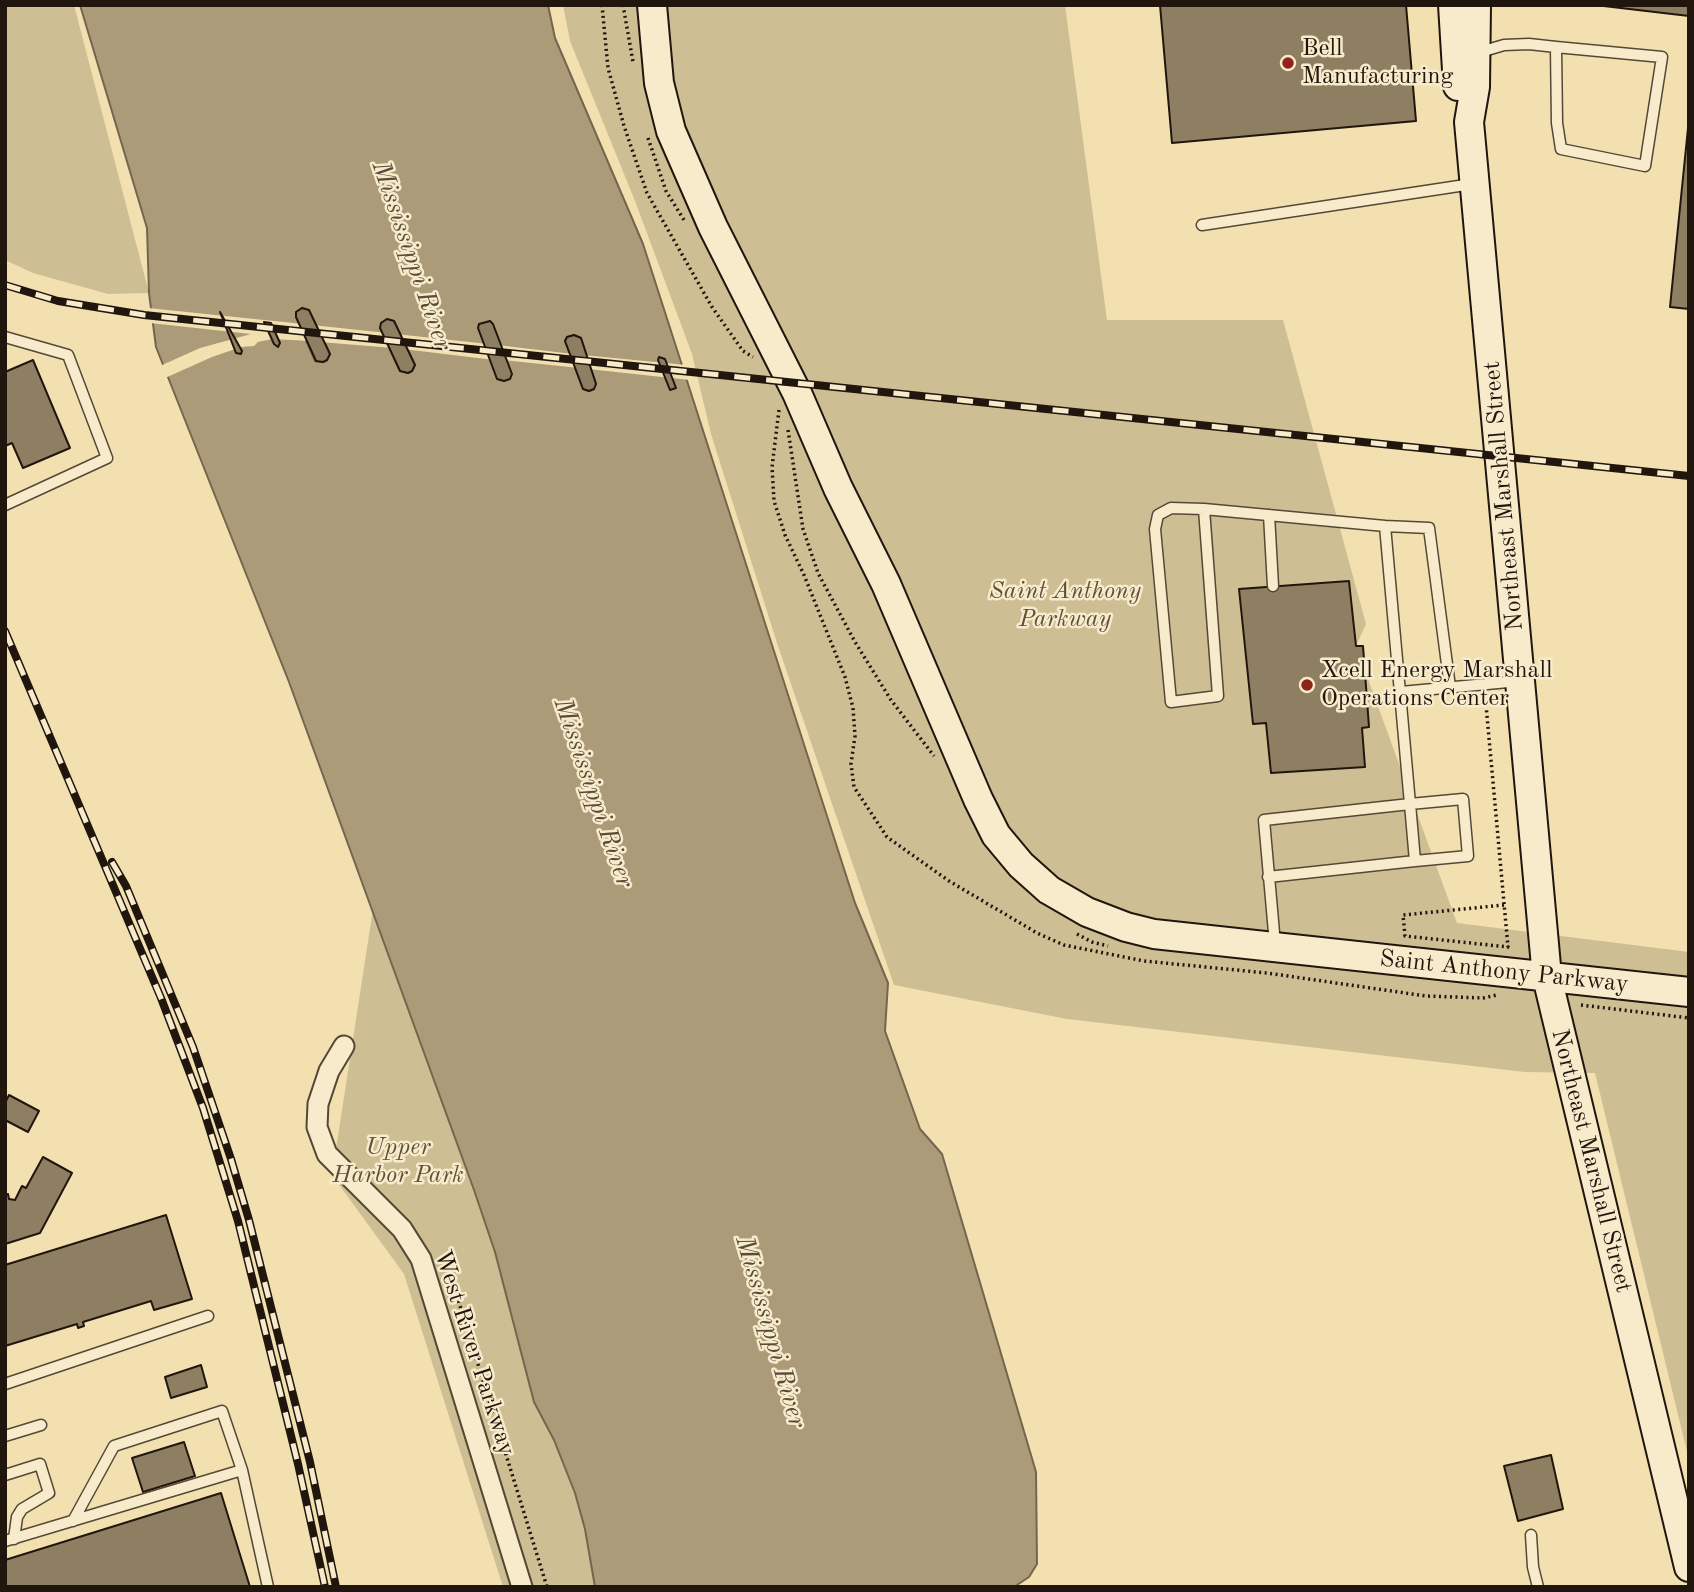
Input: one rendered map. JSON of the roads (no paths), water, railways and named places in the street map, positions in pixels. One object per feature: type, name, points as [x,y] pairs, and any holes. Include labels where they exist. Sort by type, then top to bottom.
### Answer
[{"type":"street","name":"Saint Anthony Parkway","points":[[652,5],[659,83],[671,131],[713,227],[797,393],[838,488],[886,584],[973,788],[996,835],[1021,865],[1049,890],[1087,912],[1154,934],[1689,992]]},
{"type":"street","points":[[1453,5],[1465,55]]},
{"type":"street","points":[[1465,55],[1476,5]]},
{"type":"street","name":"Northeast Marshall Street","points":[[1465,55],[1475,87],[1469,122],[1547,977],[1689,1567]]},
{"type":"street","name":"West River Parkway","points":[[344,1046],[329,1071],[318,1104],[317,1127],[327,1154],[402,1229],[421,1259],[522,1587]]},
{"type":"lane","points":[[1465,55],[1504,45],[1556,47],[1662,57],[1646,166],[1561,149],[1557,123],[1556,47]]},
{"type":"lane","points":[[1202,225],[1475,183]]},
{"type":"lane","points":[[5,337],[68,355],[107,458],[5,505]]},
{"type":"lane","points":[[1204,509],[1218,696],[1171,702],[1154,529],[1158,515],[1171,508],[1204,509],[1429,528],[1450,687]]},
{"type":"lane","points":[[1269,515],[1273,586]]},
{"type":"lane","points":[[1385,526],[1415,862]]},
{"type":"lane","points":[[1401,692],[1521,681]]},
{"type":"lane","points":[[1268,877],[1468,856],[1463,799],[1264,820],[1268,877],[1275,948]]},
{"type":"lane","points":[[5,1384],[208,1316]]},
{"type":"lane","points":[[74,1521],[114,1446],[222,1411],[242,1470],[268,1587]]},
{"type":"lane","points":[[5,1436],[41,1425]]},
{"type":"lane","points":[[5,1475],[40,1464],[49,1493],[22,1509],[9,1540]]},
{"type":"lane","points":[[9,1540],[242,1470]]},
{"type":"lane","points":[[1531,1535],[1533,1567],[1538,1587]]},
{"type":"water","name":"Mississippi River","points":[[80,5],[548,5],[555,38],[643,244],[855,903],[888,983],[885,1031],[920,1129],[942,1154],[1036,1472],[1037,1564],[1029,1577],[1014,1587],[595,1587],[585,1529],[575,1493],[554,1440],[534,1402],[495,1252],[474,1190],[289,682],[156,347],[149,293],[147,228]],"holes":[[[302,308],[309,311],[330,354],[323,362],[315,361],[296,317],[296,312]],[[387,319],[394,321],[415,365],[412,371],[400,371],[381,323]],[[574,335],[581,338],[596,384],[594,389],[583,389],[565,341],[567,337]]]},
{"type":"railway","points":[[5,285],[58,301],[144,315],[1689,476]]},
{"type":"railway","points":[[5,631],[161,998],[203,1108],[238,1221],[298,1464],[325,1587]]},
{"type":"railway","points":[[112,862],[126,886],[193,1047],[231,1159],[310,1462],[336,1587]]},
{"type":"place","name":"Bell Manufacturing","points":[[1288,63]]},
{"type":"place","name":"Xcell Energy Marshall Operations Center","points":[[1307,685]]},
{"type":"park label","name":"Upper Harbor Park","points":[[398,1162]]}]
